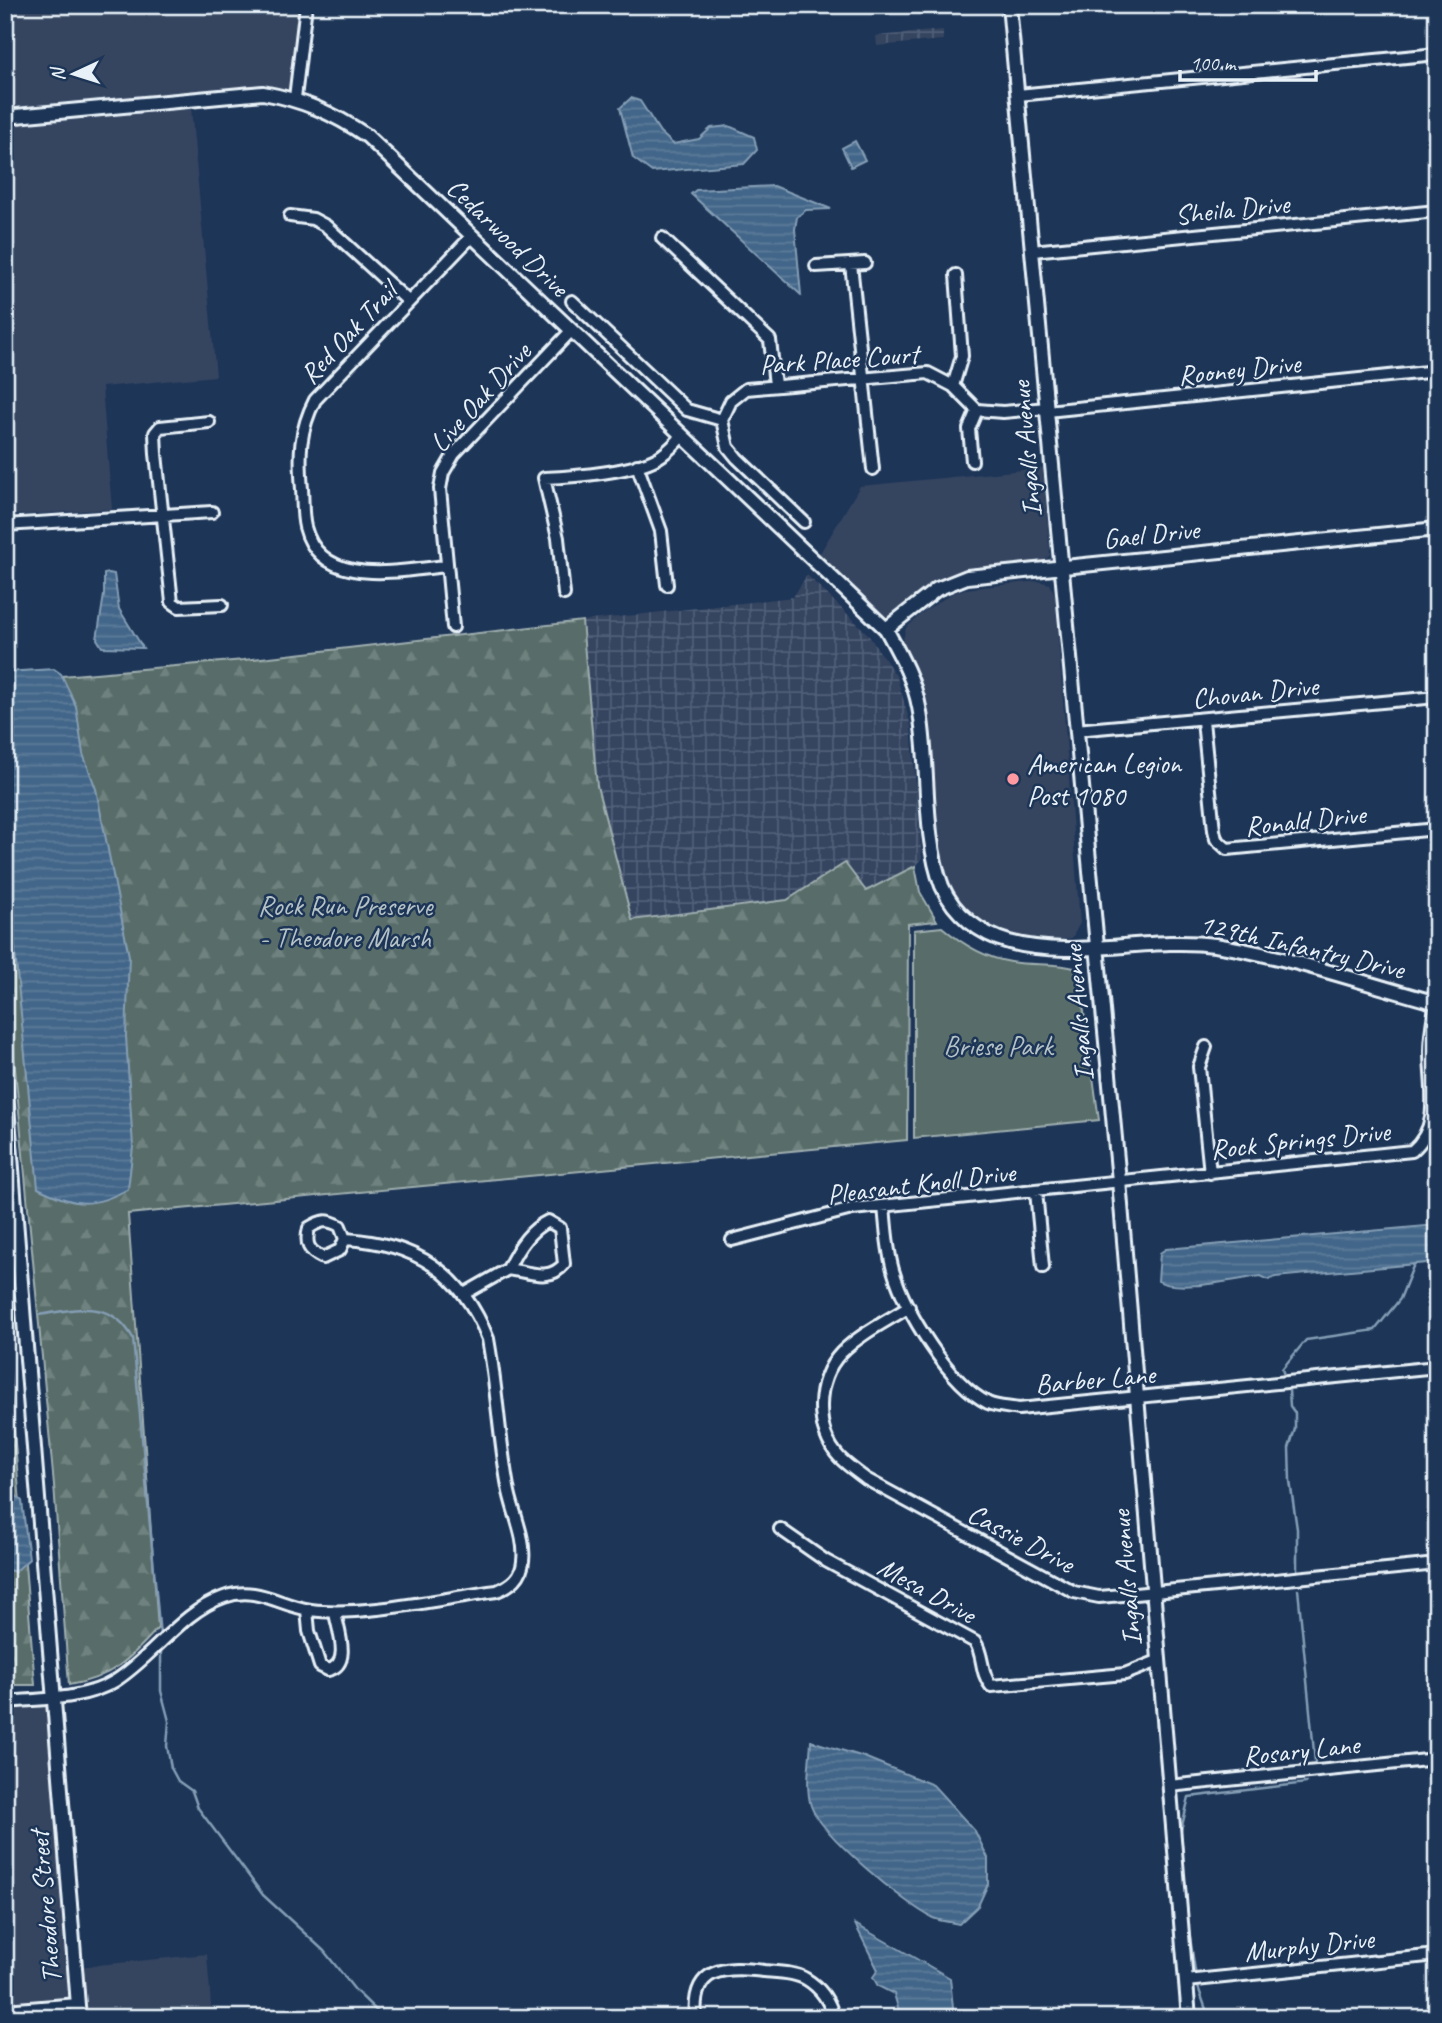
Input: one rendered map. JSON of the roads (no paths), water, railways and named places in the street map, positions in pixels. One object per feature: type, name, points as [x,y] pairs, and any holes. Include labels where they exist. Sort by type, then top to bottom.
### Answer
[{"type":"street","points":[[295,98],[306,5]]},
{"type":"street","name":"Ingalls Avenue","points":[[1009,5],[1119,1181],[1135,1398],[1189,2018]]},
{"type":"street","points":[[1018,95],[1437,54]]},
{"type":"street","name":"Cedarwood Drive","points":[[5,117],[242,93],[295,98],[333,113],[367,136],[886,629]]},
{"type":"street","name":"Sheila Drive","points":[[1032,251],[1437,211]]},
{"type":"street","points":[[290,215],[313,219],[326,226],[408,301]]},
{"type":"street","name":"Red Oak Trail","points":[[447,566],[365,573],[348,570],[320,553],[305,527],[298,452],[306,418],[314,400],[471,236]]},
{"type":"street","points":[[662,238],[770,340],[775,385]]},
{"type":"street","points":[[816,266],[865,263]]},
{"type":"street","points":[[851,264],[873,469]]},
{"type":"street","points":[[953,386],[962,356],[956,275]]},
{"type":"street","points":[[572,301],[688,410],[722,419],[728,447],[804,522]]},
{"type":"street","name":"Live Oak Drive","points":[[453,627],[440,488],[443,473],[454,454],[571,331]]},
{"type":"street","name":"Rooney Drive","points":[[1047,410],[1437,372]]},
{"type":"street","name":"Park Place Court","points":[[722,419],[731,401],[746,389],[928,373],[953,386],[977,410]]},
{"type":"street","points":[[972,461],[969,429],[977,410],[1047,410]]},
{"type":"street","points":[[209,422],[160,427],[155,433],[172,601],[179,607],[222,605]]},
{"type":"street","points":[[564,594],[558,538],[544,478],[583,476],[637,465],[661,456],[682,436]]},
{"type":"street","points":[[637,465],[661,531],[667,585]]},
{"type":"street","points":[[5,525],[212,512]]},
{"type":"street","name":"Gael Drive","points":[[886,629],[937,589],[967,577],[1437,529]]},
{"type":"street","name":"129th Infantry Drive","points":[[886,629],[904,662],[919,705],[935,862],[943,888],[958,912],[981,932],[1008,942],[1038,948],[1164,943],[1215,945],[1436,1002]]},
{"type":"street","name":"Chovan Drive","points":[[1076,730],[1437,697]]},
{"type":"street","name":"Ronald Drive","points":[[1203,720],[1214,830],[1216,839],[1227,849],[1437,830]]},
{"type":"street","name":"Rock Springs Drive","points":[[1119,1181],[1395,1155],[1412,1151],[1422,1144],[1435,1122],[1430,1052],[1436,1002]]},
{"type":"street","points":[[1206,1047],[1199,1067],[1210,1172]]},
{"type":"street","name":"Theodore Street","points":[[5,1080],[79,2018]]},
{"type":"street","name":"Pleasant Knoll Drive","points":[[732,1240],[852,1209],[1119,1181]]},
{"type":"street","points":[[1036,1191],[1044,1267]]},
{"type":"street","name":"Barber Lane","points":[[884,1206],[893,1272],[909,1307],[945,1364],[964,1388],[990,1404],[1019,1409],[1437,1367]]},
{"type":"street","points":[[464,1294],[508,1269],[517,1249],[539,1225],[548,1221],[560,1228],[564,1264],[557,1273],[549,1276],[508,1269]]},
{"type":"street","points":[[5,1702],[92,1691],[114,1682],[200,1609],[223,1597],[246,1591],[265,1594],[307,1610],[335,1613],[497,1591],[509,1586],[517,1577],[523,1563],[523,1550],[508,1488],[488,1339],[480,1317],[444,1272],[421,1256],[392,1245],[345,1239]]},
{"type":"street","name":"Cassie Drive","points":[[909,1307],[857,1339],[839,1354],[829,1372],[821,1409],[824,1431],[839,1457],[866,1479],[1074,1592],[1099,1597],[1152,1593],[1437,1564]]},
{"type":"street","name":"Mesa Drive","points":[[780,1529],[826,1561],[975,1642],[980,1650],[985,1679],[991,1686],[1125,1674],[1158,1661]]},
{"type":"street","points":[[307,1610],[309,1631],[320,1666],[328,1670],[338,1667],[343,1657],[335,1613]]},
{"type":"street","name":"Rosary Lane","points":[[1169,1786],[1437,1759]]},
{"type":"street","name":"Murphy Drive","points":[[1186,1981],[1437,1955]]},
{"type":"street","points":[[696,2018],[696,1995],[703,1980],[729,1966],[805,1978],[823,1993],[834,2018]]},
{"type":"street","points":[[5,2010],[78,2004]]},
{"type":"waterway","points":[[1284,1375],[1282,1369],[1306,1340],[1375,1330],[1400,1299],[1414,1264]]},
{"type":"waterway","points":[[39,1315],[92,1309],[114,1317],[133,1338],[160,1636]]},
{"type":"waterway","points":[[1289,1390],[1290,1406],[1295,1413],[1295,1429],[1289,1448],[1290,1481],[1297,1529],[1297,1571]]},
{"type":"waterway","points":[[1298,1589],[1315,1762]]},
{"type":"waterway","points":[[161,1646],[161,1691],[169,1721],[167,1746],[171,1768],[178,1781],[192,1791],[198,1808],[263,1895],[324,1951],[355,1990],[384,2018]]},
{"type":"waterway","points":[[1181,1856],[1181,1830],[1189,1797],[1306,1783]]},
{"type":"waterway","points":[[1187,1918],[1196,1977]]},
{"type":"waterway","points":[[1197,1984],[1209,2018]]},
{"type":"place","name":"American Legion Post 1080","points":[[1013,779]]},
{"type":"park label","name":"Rock Run Preserve - Theodore Marsh","points":[[345,921]]},
{"type":"park label","name":"Briese Park","points":[[998,1045]]}]
